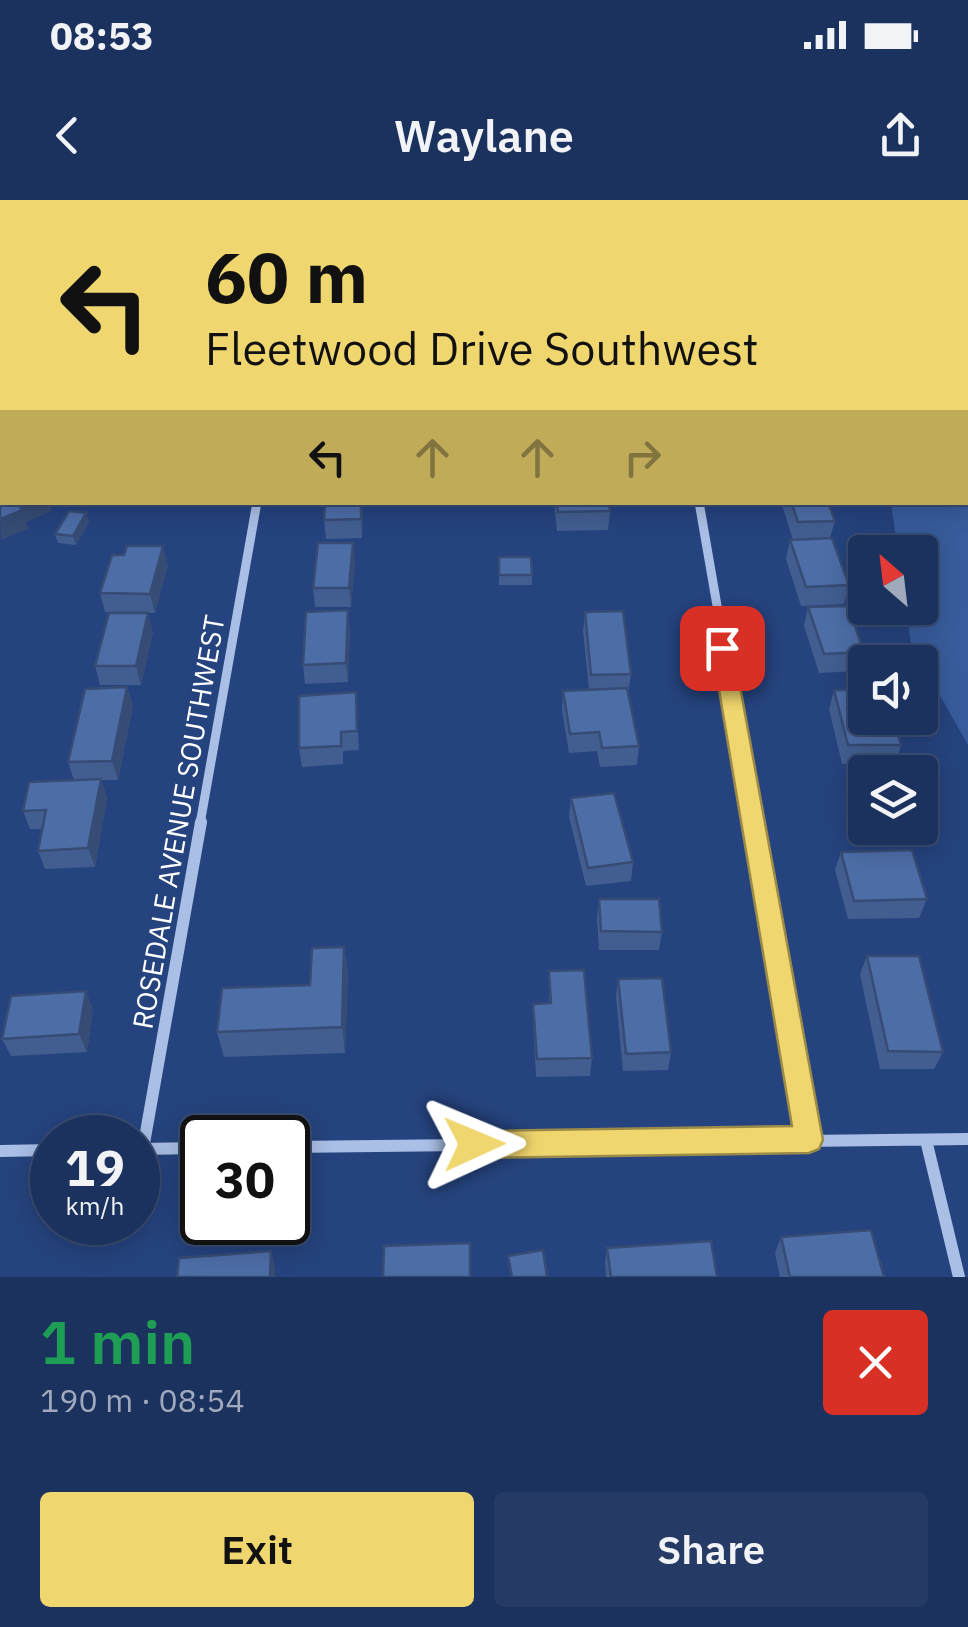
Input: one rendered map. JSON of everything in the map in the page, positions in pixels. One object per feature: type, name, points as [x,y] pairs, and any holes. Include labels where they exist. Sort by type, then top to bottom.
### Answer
[{"type":"street","name":"ROSEDALE AVENUE SOUTHWEST","points":[[146,1115],[256,505]]},
{"type":"street","points":[[700,505],[809,1140]]},
{"type":"street","points":[[926,1140],[959,1277]]},
{"type":"street","points":[[310,1147],[968,1140]]},
{"type":"street","points":[[0,1151],[30,1150]]},
{"type":"shaded area","points":[[891,505],[968,505],[968,745],[938,692],[938,645],[911,644],[908,625],[938,625],[938,535],[896,535]]},
{"type":"building","points":[[0,505],[18,505],[23,510],[0,519]]},
{"type":"building","points":[[325,505],[361,505],[361,519],[324,520]]},
{"type":"building","points":[[557,505],[609,505],[610,511],[558,512]]},
{"type":"building","points":[[792,505],[829,505],[835,521],[798,522]]},
{"type":"building","points":[[69,511],[86,513],[73,536],[55,534]]},
{"type":"building","points":[[832,538],[848,585],[806,587],[790,540]]},
{"type":"building","points":[[318,543],[353,543],[349,588],[313,588]]},
{"type":"building","points":[[127,546],[163,546],[150,594],[100,593],[112,555],[124,555]]},
{"type":"building","points":[[499,557],[531,557],[532,575],[499,575]]},
{"type":"building","points":[[848,606],[848,625],[855,625],[862,645],[848,645],[848,653],[824,654],[808,607]]},
{"type":"building","points":[[348,610],[346,663],[303,665],[306,612]]},
{"type":"building","points":[[623,611],[631,674],[591,675],[585,612]]},
{"type":"building","points":[[109,613],[148,613],[136,666],[95,666]]},
{"type":"building","points":[[127,687],[112,761],[68,762],[85,689]]},
{"type":"building","points":[[627,688],[639,746],[602,748],[599,732],[570,734],[563,691]]},
{"type":"building","points":[[834,690],[848,690],[848,735],[898,735],[901,745],[848,745]]},
{"type":"building","points":[[356,692],[357,731],[341,732],[341,746],[299,748],[299,696]]},
{"type":"building","points":[[101,779],[88,848],[38,851],[46,810],[23,811],[29,782]]},
{"type":"building","points":[[614,793],[633,862],[588,868],[571,798]]},
{"type":"building","points":[[912,850],[927,899],[854,901],[841,852]]},
{"type":"building","points":[[599,899],[659,899],[662,932],[601,931]]},
{"type":"building","points":[[344,947],[342,1027],[217,1032],[222,988],[310,985],[312,948]]},
{"type":"building","points":[[867,956],[919,956],[943,1052],[888,1051]]},
{"type":"building","points":[[584,970],[592,1058],[537,1059],[533,1004],[551,1003],[549,971]]},
{"type":"building","points":[[662,978],[671,1052],[626,1054],[618,979]]},
{"type":"building","points":[[86,991],[79,1034],[2,1039],[11,996]]},
{"type":"building","points":[[871,1230],[884,1277],[790,1277],[781,1237]]},
{"type":"building","points":[[711,1241],[717,1277],[611,1277],[607,1248]]},
{"type":"building","points":[[470,1243],[470,1277],[383,1277],[384,1246]]},
{"type":"building","points":[[543,1250],[547,1277],[512,1277],[508,1256]]},
{"type":"building","points":[[271,1251],[270,1277],[177,1277],[179,1258]]},
{"type":"route","points":[[474,1144],[809,1140],[722,648]]}]
